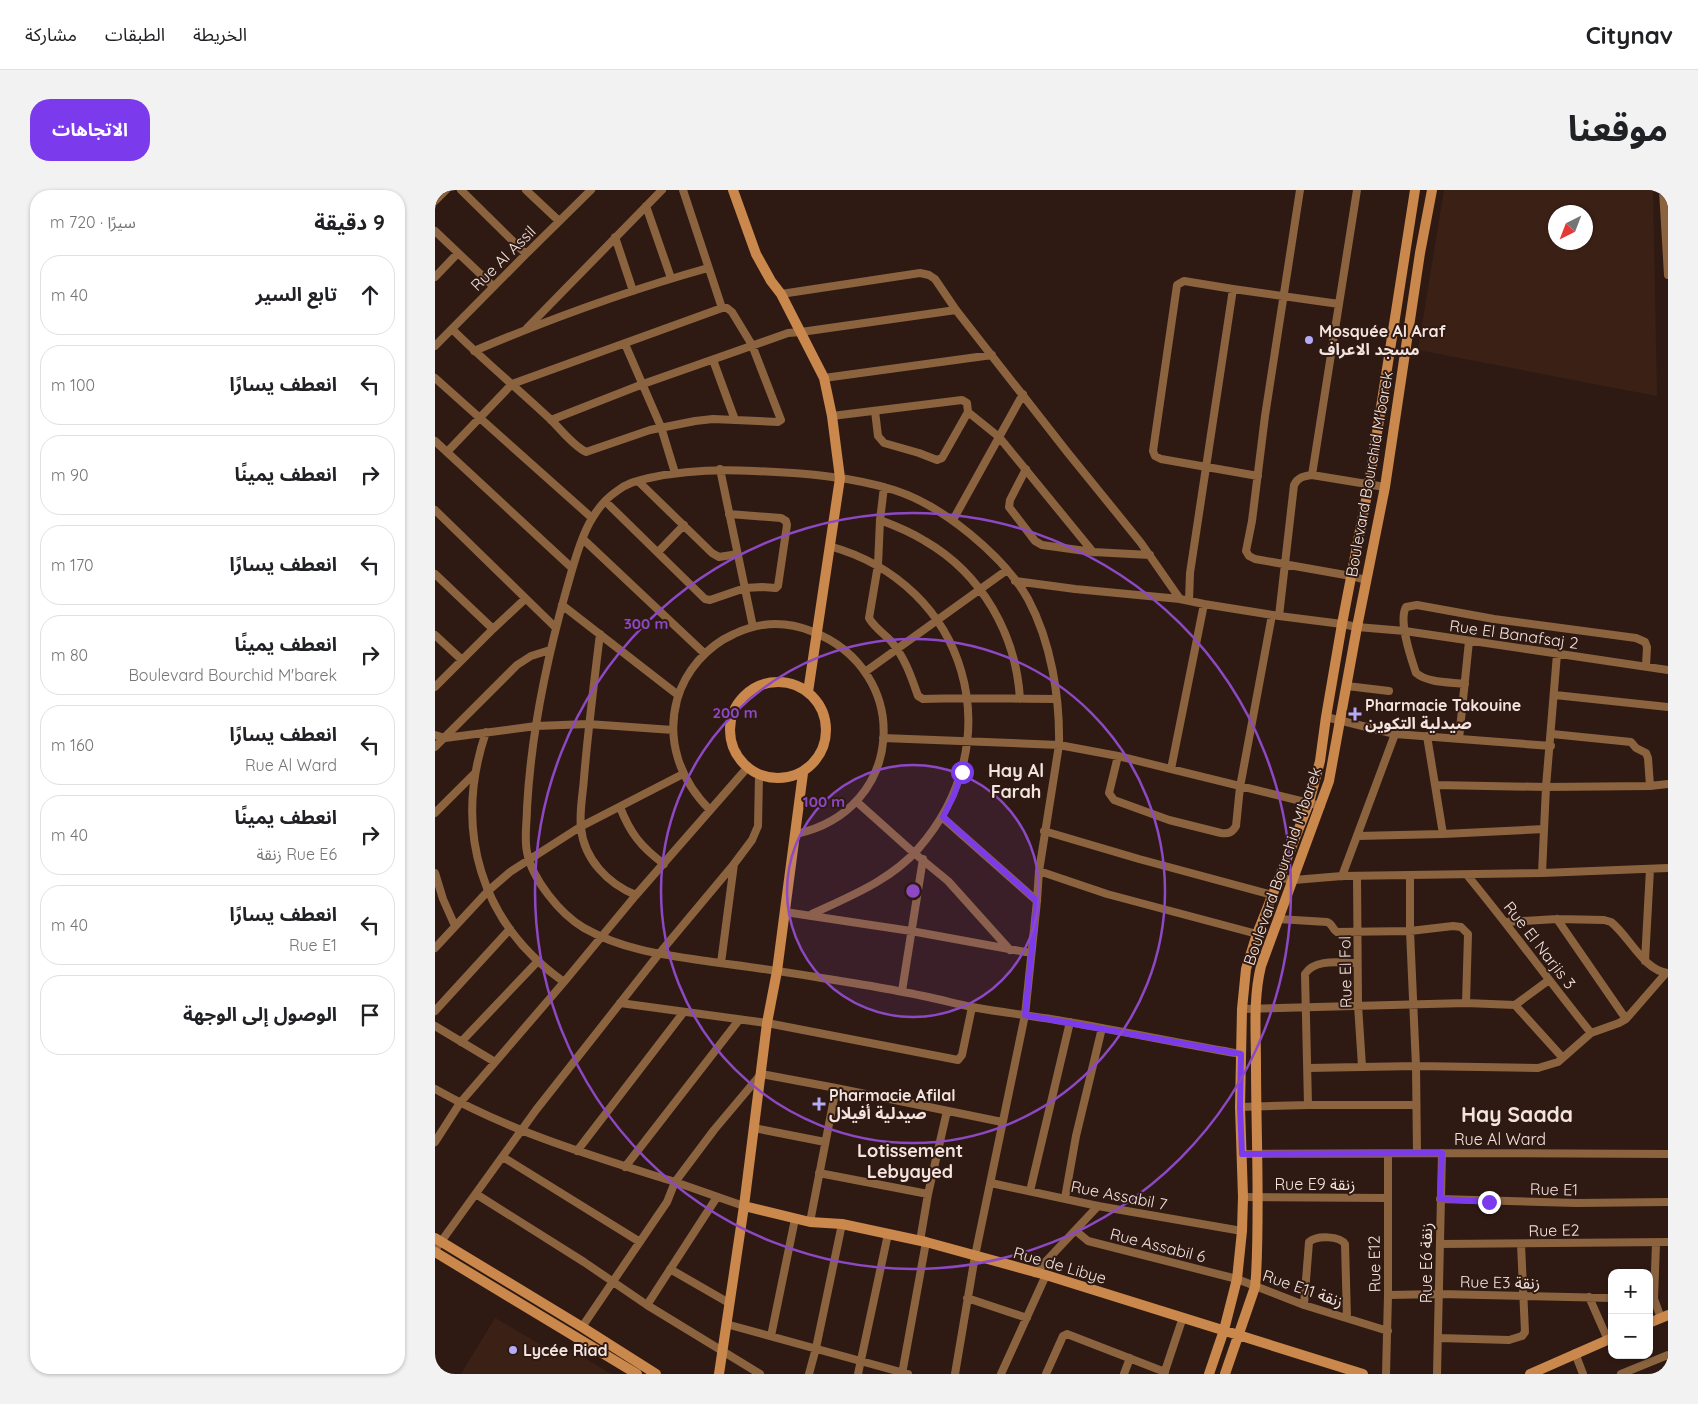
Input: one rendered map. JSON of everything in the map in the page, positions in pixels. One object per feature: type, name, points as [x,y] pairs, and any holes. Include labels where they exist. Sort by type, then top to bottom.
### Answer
[{"type":"main road","points":[[733,190],[756,254],[771,281],[781,294],[824,378],[832,416],[840,478],[815,632],[808,692]]},
{"type":"main road","name":"Boulevard Bourchid M'barek","points":[[1209,1374],[1224,1330],[1237,1280],[1243,1231],[1240,1107],[1242,1009],[1246,969],[1257,934],[1309,803],[1320,761],[1342,624],[1369,484],[1415,190]]},
{"type":"main road","name":"Boulevard Bourchid M'barek","points":[[1225,1374],[1255,1287],[1258,1197],[1256,1154],[1256,991],[1261,966],[1329,782],[1385,487],[1420,253],[1432,190]]},
{"type":"main road","points":[[1385,385],[1399,388]]},
{"type":"main road","points":[[776,682],[793,684],[808,692],[823,711],[825,721],[826,736],[815,762],[803,772],[789,778],[779,779],[759,775],[747,768],[732,745],[730,734],[733,712],[742,698],[760,685],[776,682]]},
{"type":"main road","points":[[719,1374],[767,1023],[777,971],[803,772]]},
{"type":"main road","name":"Rue de Libye","points":[[743,1206],[810,1222],[841,1224],[888,1234],[1046,1275],[1363,1374]]},
{"type":"main road","points":[[437,1245],[581,1327],[655,1374]]},
{"type":"main road","points":[[437,1245],[637,1374]]},
{"type":"main road","points":[[1653,1321],[1665,1316]]},
{"type":"main road","points":[[1530,1374],[1608,1340]]},
{"type":"street","points":[[435,201],[445,190]]},
{"type":"street","points":[[461,190],[525,254]]},
{"type":"street","points":[[526,190],[559,220]]},
{"type":"street","name":"Rue Al Assil","points":[[435,346],[591,190]]},
{"type":"street","points":[[526,329],[662,190]]},
{"type":"street","points":[[683,190],[722,308]]},
{"type":"street","points":[[1300,190],[1265,416],[1247,554],[1255,559],[1366,580]]},
{"type":"street","points":[[1312,475],[1357,190]]},
{"type":"street","points":[[1663,190],[1668,275]]},
{"type":"street","points":[[646,206],[671,278]]},
{"type":"street","points":[[435,231],[493,286]]},
{"type":"street","points":[[615,237],[633,291]]},
{"type":"street","points":[[435,276],[458,253]]},
{"type":"street","points":[[474,350],[526,329],[633,291],[708,268]]},
{"type":"street","points":[[781,294],[923,273],[929,274],[1150,555],[1180,598]]},
{"type":"street","points":[[1258,476],[1161,460],[1155,456],[1153,451],[1177,285],[1184,281],[1339,304]]},
{"type":"street","points":[[1189,601],[1190,573],[1233,289]]},
{"type":"street","points":[[447,452],[512,384],[722,308],[727,308],[732,312],[753,345],[781,420],[778,422],[713,419],[661,428],[621,438],[586,452],[579,448],[551,420],[512,384],[474,350],[453,329]]},
{"type":"street","points":[[551,420],[643,384],[788,333],[956,310]]},
{"type":"street","points":[[625,344],[661,428],[675,472]]},
{"type":"street","points":[[824,378],[992,355]]},
{"type":"street","points":[[713,360],[735,420]]},
{"type":"street","points":[[435,378],[592,518]]},
{"type":"street","points":[[953,520],[1023,394]]},
{"type":"street","points":[[832,416],[963,400],[967,403],[968,412],[942,458],[937,460],[919,453],[883,444],[878,436],[875,411]]},
{"type":"street","points":[[968,412],[999,437],[1093,552]]},
{"type":"street","points":[[435,441],[573,568]]},
{"type":"street","points":[[720,469],[753,627]]},
{"type":"street","points":[[955,1374],[975,1256],[1025,1015],[1044,831],[1059,745],[1060,727],[1052,672],[1041,632],[1026,596],[1007,570],[988,549],[953,520],[911,496],[884,487],[840,478],[720,469],[675,472],[638,481],[623,486],[605,501],[592,518],[583,539],[555,627],[530,768],[526,845],[529,860],[544,887],[564,913],[582,927],[621,945],[658,955],[777,971],[902,992],[972,1007],[1025,1015],[1070,1022],[1241,1054]]},
{"type":"street","points":[[1026,469],[1009,500],[1009,507],[1035,541],[1047,546],[1093,552],[1150,555]]},
{"type":"street","points":[[1118,756],[1109,793],[1111,798],[1169,820],[1221,834],[1229,833],[1236,826],[1240,787],[1276,616],[1294,485],[1302,477],[1312,475],[1385,487]]},
{"type":"street","points":[[638,481],[716,556],[738,554]]},
{"type":"street","points":[[884,487],[878,565],[869,618],[897,649],[908,667],[920,698],[1056,699]]},
{"type":"street","points":[[605,501],[707,600],[713,600],[745,588],[777,587],[787,523],[781,518],[729,514]]},
{"type":"street","points":[[435,510],[555,627]]},
{"type":"street","points":[[880,520],[912,533],[933,546],[959,567],[981,589],[1008,638],[1017,673],[1021,699]]},
{"type":"street","points":[[658,552],[684,525]]},
{"type":"street","points":[[583,539],[705,654]]},
{"type":"street","points":[[810,915],[887,877],[914,853],[943,817],[959,780],[968,740],[967,697],[959,664],[950,642],[937,619],[913,591],[898,578],[859,555],[829,546]]},
{"type":"street","points":[[865,672],[1007,570]]},
{"type":"street","points":[[435,574],[493,629]]},
{"type":"street","name":"Rue El Banafsaj 2","points":[[1015,581],[1065,588],[1180,598],[1276,616],[1357,627],[1405,631],[1668,670]]},
{"type":"street","points":[[435,687],[525,599]]},
{"type":"street","points":[[1171,769],[1204,604]]},
{"type":"street","points":[[562,605],[678,695]]},
{"type":"street","points":[[1465,684],[1428,680],[1415,673],[1405,631],[1404,609],[1408,606],[1417,605],[1494,619],[1636,638],[1645,642],[1647,647],[1646,666]]},
{"type":"street","points":[[710,810],[695,793],[683,774],[675,752],[674,712],[678,695],[692,669],[705,654],[724,639],[753,627],[771,624],[789,625],[815,632],[831,640],[846,651],[865,672],[878,698],[883,718],[883,738],[873,778],[857,802],[829,823],[796,834]]},
{"type":"street","points":[[600,634],[588,724],[581,827],[589,852],[598,868],[617,886],[636,895]]},
{"type":"street","points":[[435,635],[461,660]]},
{"type":"street","points":[[1459,739],[1469,641]]},
{"type":"street","points":[[435,747],[517,666],[531,656],[550,650]]},
{"type":"street","points":[[1542,873],[1546,788],[1552,734],[1557,654]]},
{"type":"street","points":[[1347,686],[1389,691]]},
{"type":"street","points":[[1555,695],[1668,707]]},
{"type":"street","points":[[1326,716],[1395,734],[1551,746]]},
{"type":"street","points":[[435,735],[445,738],[536,726],[588,724],[673,730]]},
{"type":"street","points":[[486,732],[475,774],[472,805],[473,832],[488,891],[510,929],[538,961],[565,982]]},
{"type":"street","points":[[1342,876],[1395,734]]},
{"type":"street","points":[[1552,734],[1631,742],[1636,748],[1646,753],[1650,786]]},
{"type":"street","points":[[1427,736],[1443,834]]},
{"type":"street","points":[[883,738],[1059,745],[1118,756],[1321,806]]},
{"type":"street","points":[[435,1142],[460,1103],[565,982],[636,895],[747,768]]},
{"type":"street","points":[[435,813],[475,774]]},
{"type":"street","points":[[435,948],[488,891],[510,872],[581,827],[683,774]]},
{"type":"street","points":[[437,1245],[503,1158],[521,1131],[621,1002],[752,840],[758,826],[759,775]]},
{"type":"street","points":[[1435,785],[1546,788],[1668,784]]},
{"type":"street","points":[[857,802],[958,890],[1010,950]]},
{"type":"street","points":[[620,806],[626,824],[636,839],[649,853],[664,864]]},
{"type":"street","points":[[943,817],[1037,901]]},
{"type":"street","points":[[1357,836],[1544,830]]},
{"type":"street","points":[[1044,831],[1272,895]]},
{"type":"street","points":[[902,992],[923,859]]},
{"type":"street","points":[[721,963],[734,864]]},
{"type":"street","points":[[1280,878],[1294,880],[1342,876],[1467,875],[1668,868]]},
{"type":"street","points":[[1645,961],[1650,869]]},
{"type":"street","points":[[1039,872],[1107,894],[1257,934]]},
{"type":"street","points":[[435,873],[443,899],[455,926]]},
{"type":"street","name":"Rue El Narjis 3","points":[[1467,875],[1506,922],[1591,1033]]},
{"type":"street","name":"Rue El Fol","points":[[1357,876],[1358,1005],[1363,1066]]},
{"type":"street","points":[[1410,876],[1417,1153]]},
{"type":"street","points":[[785,912],[911,931],[1031,953]]},
{"type":"street","points":[[1557,919],[1626,1018]]},
{"type":"street","points":[[1308,1068],[1415,1066],[1538,1068],[1558,1062],[1591,1033],[1619,1023],[1626,1018],[1667,973],[1655,970],[1645,961],[1611,922],[1604,920],[1557,919],[1506,922]]},
{"type":"street","points":[[1278,920],[1324,921],[1331,924],[1337,932],[1410,931],[1453,926],[1464,928],[1468,934],[1466,1003]]},
{"type":"street","points":[[435,1011],[510,929]]},
{"type":"street","points":[[461,1042],[538,961]]},
{"type":"street","points":[[1308,1105],[1305,974],[1309,969],[1328,962],[1357,963]]},
{"type":"street","points":[[1242,1009],[1466,1003],[1515,1005],[1549,980]]},
{"type":"street","points":[[621,1002],[767,1023],[958,1060],[962,1055],[972,1007]]},
{"type":"street","points":[[1515,1005],[1562,1057]]},
{"type":"street","points":[[577,1151],[683,1012]]},
{"type":"street","points":[[625,1167],[739,1020]]},
{"type":"street","points":[[1030,1191],[1070,1022]]},
{"type":"street","points":[[435,1026],[495,1062]]},
{"type":"street","points":[[1065,1198],[1076,1136],[1102,1028]]},
{"type":"street","points":[[581,1327],[667,1202],[675,1182],[761,1074],[1003,1122]]},
{"type":"street","points":[[810,1222],[836,1088]]},
{"type":"street","points":[[435,1089],[460,1103],[521,1131],[743,1206]]},
{"type":"street","points":[[1240,1107],[1415,1105]]},
{"type":"street","points":[[726,1324],[817,1348],[904,1374],[928,1194],[947,1111]]},
{"type":"street","points":[[754,1128],[825,1142]]},
{"type":"street","name":"Rue E6 زنقة","points":[[1437,1374],[1442,1153]]},
{"type":"street","name":"Rue Al Ward","points":[[1242,1154],[1668,1154]]},
{"type":"street","name":"Rue E12","points":[[1387,1374],[1388,1154]]},
{"type":"street","points":[[503,1158],[640,1242]]},
{"type":"street","points":[[819,1174],[928,1194]]},
{"type":"street","name":"Rue Assabil 7","points":[[991,1183],[1098,1206],[1243,1231]]},
{"type":"street","points":[[476,1194],[552,1241],[647,1305],[761,1374]]},
{"type":"street","points":[[647,1305],[717,1197]]},
{"type":"street","name":"Rue E9 زنقة","points":[[1243,1197],[1387,1198]]},
{"type":"street","name":"Rue E1","points":[[1440,1199],[1557,1203],[1668,1202]]},
{"type":"street","points":[[1035,1273],[1098,1206]]},
{"type":"street","points":[[771,1336],[795,1219]]},
{"type":"street","points":[[809,1374],[817,1348],[841,1224]]},
{"type":"street","name":"Rue Assabil 6","points":[[1076,1231],[1083,1238],[1095,1243],[1237,1280]]},
{"type":"street","points":[[858,1374],[888,1234]]},
{"type":"street","points":[[1304,1305],[1309,1242],[1315,1238],[1342,1240],[1346,1250],[1347,1318]]},
{"type":"street","name":"Rue E2","points":[[1440,1244],[1668,1242]]},
{"type":"street","points":[[1653,1285],[1656,1243]]},
{"type":"street","points":[[1439,1338],[1509,1340],[1522,1336],[1525,1332],[1521,1244]]},
{"type":"street","points":[[670,1269],[729,1303]]},
{"type":"street","points":[[1001,1374],[1046,1275]]},
{"type":"street","name":"Rue E11 زنقة","points":[[1237,1280],[1304,1305],[1388,1331]]},
{"type":"street","name":"Rue E3 زنقة","points":[[1388,1295],[1440,1294],[1608,1298]]},
{"type":"street","points":[[1589,1297],[1608,1335]]},
{"type":"street","points":[[967,1298],[1027,1318]]},
{"type":"street","points":[[1653,1300],[1665,1316]]},
{"type":"street","points":[[1046,1374],[1063,1336],[1067,1334],[1165,1373],[1183,1317]]},
{"type":"street","points":[[1575,1353],[1583,1374]]},
{"type":"street","points":[[1621,1374],[1668,1355]]},
{"type":"street","points":[[1124,1374],[1130,1358]]},
{"type":"shaded area","points":[[1444,190],[1653,190],[1657,396],[1418,350]]},
{"type":"shaded area","name":"Lycée Riad","points":[[495,1318],[557,1354],[563,1345],[611,1374],[461,1374]]},
{"type":"place","name":"Mosquée Al Araf مسجد الاعراف","points":[[1309,340]]},
{"type":"place","name":"Pharmacie Takouine صيدلية التكوين","points":[[1355,714]]},
{"type":"place","name":"Pharmacie Afilal صيدلية أفيلال","points":[[819,1104]]},
{"type":"place","name":"Lycée Riad","points":[[513,1350]]},
{"type":"district","name":"Hay Al Farah","points":[[1016,780]]},
{"type":"district","name":"Hay Saada","points":[[1517,1114]]},
{"type":"district","name":"Lotissement Lebyayed","points":[[910,1160]]},
{"type":"route","points":[[962,772],[954,795],[943,817],[1037,901],[1025,1015],[1241,1054],[1240,1107],[1242,1154],[1442,1153],[1440,1199],[1489,1202]]}]
